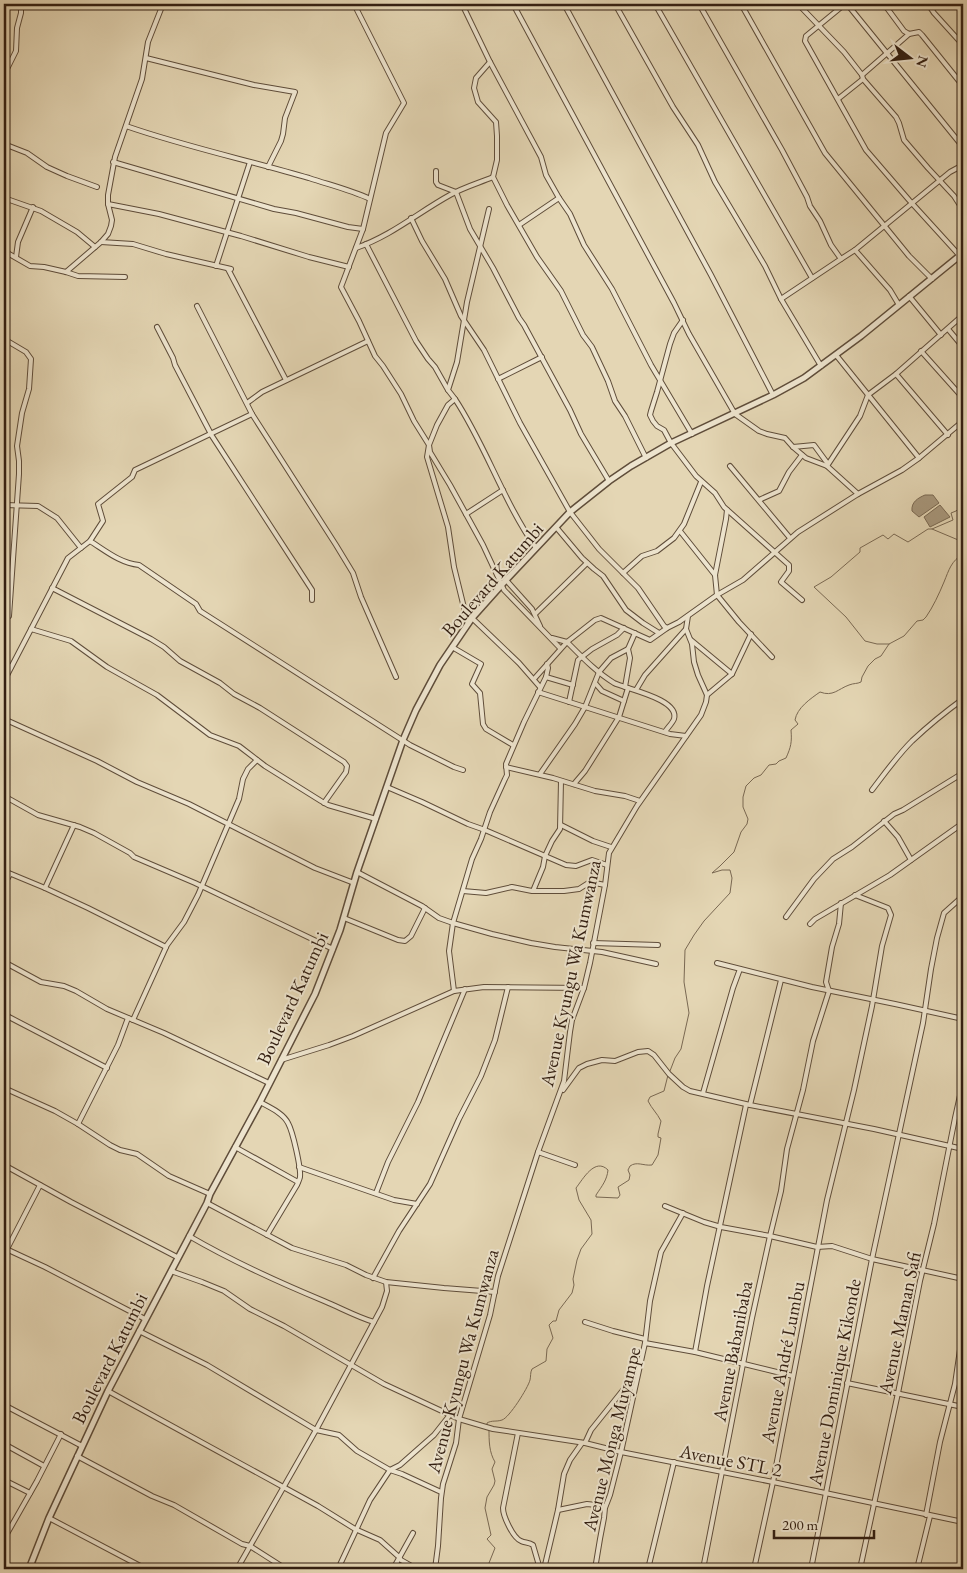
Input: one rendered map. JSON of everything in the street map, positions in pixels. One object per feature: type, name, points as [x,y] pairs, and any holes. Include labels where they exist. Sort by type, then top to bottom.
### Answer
[{"type":"street","points":[[4,75],[16,52],[16,28],[21,13],[21,4]]},
{"type":"street","points":[[66,272],[101,242],[108,234],[111,226],[112,214],[108,204],[114,162],[142,79],[148,42],[163,4]]},
{"type":"street","points":[[354,4],[404,103],[386,133],[363,229],[341,287],[375,356],[384,366],[483,545],[501,585],[511,598],[560,648]]},
{"type":"street","points":[[462,4],[490,62],[541,156],[544,171],[570,214],[584,245],[612,289],[660,381],[692,434]]},
{"type":"street","points":[[513,4],[689,334],[735,414],[759,431],[786,438],[806,458],[827,465]]},
{"type":"street","points":[[564,4],[711,275],[773,395]]},
{"type":"street","points":[[615,4],[673,107],[698,145],[716,182],[765,266],[781,299],[822,366]]},
{"type":"street","points":[[655,4],[812,278]]},
{"type":"street","points":[[699,4],[808,197],[810,206],[820,220],[831,245],[841,259]]},
{"type":"street","points":[[741,4],[825,153],[908,256],[932,279]]},
{"type":"street","points":[[798,4],[844,52],[862,77],[896,117],[904,140],[958,201],[963,210]]},
{"type":"street","points":[[961,254],[912,204],[866,150],[805,41],[805,37],[846,4],[963,147]]},
{"type":"street","points":[[884,4],[904,31],[909,34]]},
{"type":"street","points":[[928,4],[963,45]]},
{"type":"street","points":[[838,99],[909,34],[919,32],[963,86]]},
{"type":"street","points":[[146,58],[254,85],[295,92],[285,118],[284,134],[268,167]]},
{"type":"street","points":[[490,62],[476,78],[474,88],[478,102],[496,122],[497,160],[493,177],[537,258],[561,291],[583,334],[592,347],[615,401],[625,416],[646,458]]},
{"type":"street","points":[[126,126],[355,192],[370,199]]},
{"type":"street","points":[[4,144],[27,153],[47,167],[97,187]]},
{"type":"street","points":[[114,162],[274,209],[363,229]]},
{"type":"street","points":[[216,266],[250,162]]},
{"type":"street","points":[[781,299],[855,250],[950,172],[963,164]]},
{"type":"street","points":[[436,171],[436,182],[438,185],[456,192],[470,229],[542,357],[581,434],[609,481]]},
{"type":"street","points":[[356,248],[388,234],[411,218],[456,192],[493,177]]},
{"type":"street","points":[[4,198],[33,208],[77,232],[95,247]]},
{"type":"street","points":[[519,225],[559,198]]},
{"type":"street","points":[[108,204],[159,214],[282,248],[308,258],[349,267]]},
{"type":"street","points":[[16,257],[18,242],[33,208]]},
{"type":"street","points":[[448,390],[456,362],[489,210]]},
{"type":"street","points":[[411,218],[422,241],[445,279],[455,304],[484,350],[520,423],[570,512],[600,549],[638,588],[667,628]]},
{"type":"street","points":[[101,242],[133,244],[230,269],[286,380]]},
{"type":"street","points":[[366,244],[416,341],[465,415],[524,530],[536,548]]},
{"type":"street","points":[[855,250],[890,290],[899,305]]},
{"type":"street","points":[[4,251],[30,266],[44,267],[84,277],[125,277]]},
{"type":"street","name":"Boulevard Katumbi","points":[[29,1569],[49,1518],[108,1391],[315,994],[344,918],[357,872],[403,740],[423,695],[472,618],[570,512],[609,481],[630,466],[671,443],[796,384],[836,355],[961,254]]},
{"type":"street","points":[[909,296],[941,334]]},
{"type":"street","points":[[197,306],[252,414],[352,573],[396,677]]},
{"type":"street","points":[[827,465],[855,425],[868,395],[896,374],[963,315]]},
{"type":"street","points":[[683,320],[674,333],[650,415],[654,424],[664,430],[671,443],[700,482],[715,493],[727,510],[790,567],[781,582],[802,600]]},
{"type":"street","points":[[156,328],[174,358],[175,365],[211,434],[312,590],[312,600]]},
{"type":"street","points":[[948,329],[963,347]]},
{"type":"street","points":[[4,339],[26,352],[31,360],[29,390],[22,413],[17,446],[19,467],[8,616]]},
{"type":"street","points":[[247,403],[262,392],[368,340]]},
{"type":"street","points":[[921,351],[963,398]]},
{"type":"street","points":[[836,355],[919,458]]},
{"type":"street","points":[[498,379],[542,357]]},
{"type":"street","points":[[896,374],[948,435]]},
{"type":"street","points":[[455,399],[448,405],[437,425],[429,445],[428,457],[448,527],[454,567],[468,624]]},
{"type":"street","points":[[4,681],[68,558],[90,541],[103,521],[98,504],[132,477],[135,470],[252,414]]},
{"type":"street","points":[[534,679],[560,648],[595,620],[601,618],[650,640],[743,580],[790,538],[858,494],[895,474],[919,458],[963,422]]},
{"type":"street","points":[[793,447],[814,445],[827,465],[858,494]]},
{"type":"street","points":[[759,500],[779,491],[789,472],[802,455]]},
{"type":"street","points":[[730,466],[790,538]]},
{"type":"street","points":[[623,573],[642,556],[657,551],[674,538],[680,530],[700,482]]},
{"type":"street","points":[[466,514],[503,490]]},
{"type":"street","points":[[4,505],[38,506],[57,518],[81,548]]},
{"type":"street","points":[[727,510],[715,575],[717,595],[772,657]]},
{"type":"street","points":[[726,519],[732,513]]},
{"type":"street","points":[[556,527],[587,563],[604,576],[626,610],[659,633]]},
{"type":"street","points":[[680,530],[715,575]]},
{"type":"street","points":[[90,541],[123,562],[139,565],[196,604],[200,611],[403,740],[448,764],[464,770]]},
{"type":"street","points":[[535,614],[587,563]]},
{"type":"street","points":[[506,580],[532,609],[541,628]]},
{"type":"street","points":[[52,588],[151,639],[180,661],[220,682],[234,694],[260,708],[344,762],[347,766],[346,772],[324,803]]},
{"type":"street","points":[[636,690],[645,675],[686,629],[688,616]]},
{"type":"street","points":[[472,618],[534,679],[539,689],[569,702],[665,732],[686,736]]},
{"type":"street","points":[[569,702],[576,662],[617,635],[624,628]]},
{"type":"street","points":[[31,629],[71,641],[107,667],[157,695],[210,735],[240,746],[257,760],[324,803],[376,819]]},
{"type":"street","points":[[686,629],[691,640],[698,675],[707,695],[732,674],[751,634]]},
{"type":"street","points":[[574,784],[619,717],[627,687],[630,658],[628,649],[634,633]]},
{"type":"street","points":[[552,638],[567,642],[582,658],[613,682],[654,696],[671,708],[674,719],[665,732]]},
{"type":"street","points":[[691,640],[732,674]]},
{"type":"street","points":[[452,647],[481,664],[472,684],[480,693],[483,724],[490,733],[513,746]]},
{"type":"street","points":[[540,774],[576,724],[599,672],[611,658],[628,649]]},
{"type":"street","points":[[4,663],[11,667]]},
{"type":"street","points":[[454,991],[449,951],[454,923],[472,859],[485,830],[490,812],[506,779],[506,767],[513,746],[546,677],[547,664]]},
{"type":"street","points":[[546,677],[573,685]]},
{"type":"street","points":[[595,683],[602,691],[624,701]]},
{"type":"street","name":"Avenue Kyungu Wa Kumwanza","points":[[435,1569],[441,1492],[456,1443],[459,1419],[490,1315],[498,1276],[566,1073],[572,1020],[584,988],[611,848],[640,801],[705,708],[707,695]]},
{"type":"street","points":[[872,790],[912,741],[963,699]]},
{"type":"street","points":[[4,719],[78,752],[137,782],[189,804],[307,864],[354,883]]},
{"type":"street","points":[[78,1124],[166,947],[184,922],[240,799],[243,780],[248,769],[257,760]]},
{"type":"street","points":[[506,767],[540,774],[595,791],[625,796],[640,801]]},
{"type":"street","points":[[786,917],[814,879],[833,860],[894,814],[963,773]]},
{"type":"street","points":[[533,891],[543,867],[545,856],[560,829],[561,780]]},
{"type":"street","points":[[387,787],[436,808],[462,822],[572,866],[592,860],[607,864]]},
{"type":"street","points":[[4,796],[38,815],[94,832],[134,857],[201,886],[333,949]]},
{"type":"street","points":[[884,822],[898,838],[911,860]]},
{"type":"street","points":[[810,924],[841,903],[890,875],[963,823]]},
{"type":"street","points":[[45,888],[74,825]]},
{"type":"street","points":[[561,825],[611,848]]},
{"type":"street","points":[[4,871],[45,888],[166,947]]},
{"type":"street","points":[[357,872],[425,908],[439,918],[454,923],[531,943],[591,950],[656,964]]},
{"type":"street","points":[[4,885],[10,874]]},
{"type":"street","points":[[463,891],[486,893],[512,887],[533,891],[564,891],[579,889],[590,882],[605,885]]},
{"type":"street","name":"Avenue André Lumbu","points":[[754,1569],[773,1482],[817,1247],[873,1000],[882,946],[891,915],[888,908],[855,895]]},
{"type":"street","name":"Avenue Dominique Kikonde","points":[[811,1569],[872,1259],[925,1010],[931,969],[944,913],[963,896]]},
{"type":"street","name":"Avenue Babanibaba","points":[[703,1569],[770,1236],[781,1191],[787,1149],[808,1070],[813,1041],[828,990],[826,982],[832,947],[839,924],[841,903]]},
{"type":"street","points":[[344,918],[394,939],[405,941],[411,936],[425,908]]},
{"type":"street","points":[[593,943],[658,944]]},
{"type":"street","points":[[4,962],[41,982],[64,986],[76,991],[108,1009],[164,1033],[269,1083]]},
{"type":"street","points":[[717,963],[781,980],[925,1010],[963,1020]]},
{"type":"street","points":[[703,1093],[740,969]]},
{"type":"street","points":[[695,1352],[729,1182],[781,980]]},
{"type":"street","points":[[281,1060],[289,1059],[353,1036],[454,991],[477,987],[584,988]]},
{"type":"street","points":[[373,1278],[399,1231],[430,1184],[483,1071],[495,1040],[508,987]]},
{"type":"street","points":[[376,1193],[388,1162],[424,1087],[465,989]]},
{"type":"street","points":[[4,1007],[6,1009],[5,1013],[9,1017],[106,1068]]},
{"type":"street","points":[[559,1095],[579,1068],[587,1064],[602,1060],[615,1061],[638,1052],[648,1051],[654,1055],[669,1074],[683,1087],[690,1090],[748,1105],[963,1149]]},
{"type":"street","name":"Avenue Maman Safi","points":[[860,1569],[963,1082]]},
{"type":"street","points":[[4,1088],[55,1111],[110,1145],[120,1150],[137,1154],[169,1176],[210,1194]]},
{"type":"street","points":[[260,1102],[288,1122],[293,1137],[300,1178],[267,1235]]},
{"type":"street","points":[[235,1146],[298,1182]]},
{"type":"street","points":[[538,1152],[575,1165]]},
{"type":"street","points":[[4,1165],[177,1257]]},
{"type":"street","points":[[299,1167],[394,1200],[416,1204]]},
{"type":"street","points":[[4,1255],[40,1185]]},
{"type":"street","points":[[207,1203],[292,1248],[346,1265],[373,1278],[386,1282],[496,1292]]},
{"type":"street","points":[[666,1206],[721,1227],[817,1247],[832,1246],[872,1259],[963,1278]]},
{"type":"street","points":[[585,1322],[645,1341],[650,1301],[661,1252],[683,1213]]},
{"type":"street","points":[[189,1236],[227,1257],[284,1284],[374,1322]]},
{"type":"street","points":[[6,1249],[146,1319]]},
{"type":"street","points":[[170,1271],[224,1291],[250,1309],[284,1326],[384,1384],[449,1416],[459,1419]]},
{"type":"street","points":[[237,1569],[316,1430],[382,1308],[387,1291],[386,1282]]},
{"type":"street","points":[[917,1569],[940,1442],[954,1384],[963,1329]]},
{"type":"street","points":[[139,1331],[206,1365],[316,1430],[339,1435],[357,1451],[390,1470],[441,1492]]},
{"type":"street","name":"Avenue Monga Muyampe","points":[[595,1569],[605,1506],[610,1495],[621,1452],[645,1341],[793,1376]]},
{"type":"street","points":[[848,1383],[963,1407]]},
{"type":"street","points":[[542,1569],[556,1517],[560,1509],[566,1466],[584,1443],[591,1430],[623,1390],[635,1387]]},
{"type":"street","points":[[108,1391],[283,1486],[355,1530],[380,1540],[401,1560],[417,1569]]},
{"type":"street","points":[[4,1405],[82,1446]]},
{"type":"street","points":[[338,1569],[370,1500],[390,1470],[400,1465],[434,1435],[449,1416]]},
{"type":"street","name":"Avenue STL 2","points":[[459,1419],[493,1429],[584,1443],[963,1522]]},
{"type":"street","points":[[518,1433],[502,1508],[512,1532],[518,1539],[533,1545],[542,1569]]},
{"type":"street","points":[[4,1539],[61,1434]]},
{"type":"street","points":[[4,1444],[44,1466]]},
{"type":"street","points":[[77,1456],[152,1496],[174,1505],[242,1544],[250,1546],[286,1569]]},
{"type":"street","points":[[648,1569],[674,1462]]},
{"type":"street","points":[[4,1480],[30,1493]]},
{"type":"street","points":[[560,1509],[587,1504],[605,1506]]},
{"type":"street","points":[[49,1518],[146,1569]]},
{"type":"street","points":[[393,1569],[412,1533]]},
{"type":"shaded area","points":[[925,495],[933,495],[939,503],[919,517],[912,511],[913,505]]},
{"type":"shaded area","points":[[940,505],[950,517],[930,527],[924,517]]},
{"type":"waterway","points":[[889,644],[865,641],[846,617],[814,587],[831,577],[860,552],[860,548],[883,535],[888,539],[894,534],[908,542],[928,529],[953,520],[951,513],[963,505]]},
{"type":"waterway","points":[[932,529],[963,542]]},
{"type":"waterway","points":[[670,1071],[681,1049],[689,1013],[684,982],[685,950],[704,921],[730,893],[732,878],[730,870],[712,873],[734,852],[741,832],[747,824],[748,819],[743,807],[746,786],[754,778],[761,775],[769,765],[776,764],[786,758],[791,744],[791,730],[798,724],[795,720],[796,716],[804,704],[820,692],[828,694],[861,682],[868,666],[881,656],[889,644],[904,636],[917,621],[923,620],[926,617],[951,566],[963,554]]},
{"type":"waterway","points":[[487,1425],[489,1422],[502,1420],[509,1414],[526,1389],[532,1369],[546,1361],[547,1349],[553,1338],[549,1325],[556,1321],[559,1310],[572,1293],[577,1260],[581,1249],[592,1234],[591,1220],[579,1200],[576,1188],[590,1171],[598,1166],[603,1167],[608,1170],[596,1197],[618,1198],[620,1195],[618,1187],[629,1180],[628,1170],[630,1166],[638,1164],[652,1165],[658,1155],[661,1138],[658,1137],[658,1134],[661,1121],[648,1101],[650,1097],[664,1091],[668,1075]]},
{"type":"waterway","points":[[489,1429],[490,1450],[495,1462],[492,1469],[495,1481],[487,1497],[485,1508],[491,1535],[487,1539],[495,1548],[489,1563],[490,1569]]}]
